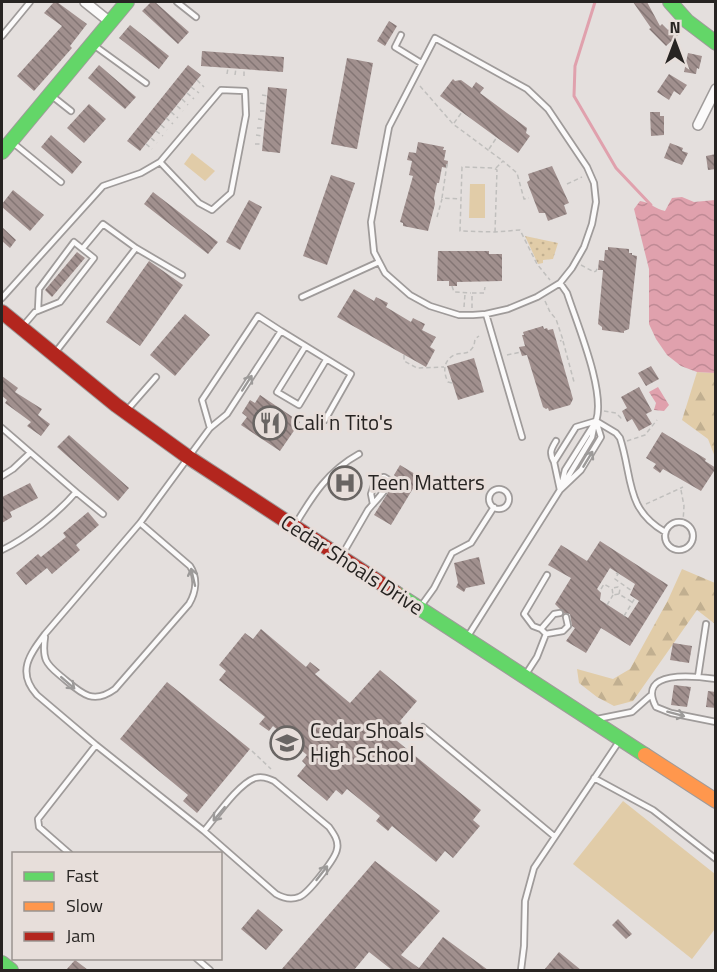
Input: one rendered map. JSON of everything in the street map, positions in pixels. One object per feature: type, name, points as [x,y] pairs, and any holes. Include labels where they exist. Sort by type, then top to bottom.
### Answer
[{"type":"street","points":[[85,2],[110,22]]},
{"type":"street","points":[[2,152],[127,2]]},
{"type":"street","points":[[670,2],[687,21],[716,43]]},
{"type":"street","points":[[698,125],[716,89]]},
{"type":"street","name":"Cedar Shoals Drive","points":[[2,312],[54,355],[188,457],[716,801]]},
{"type":"street","points":[[2,963],[11,970]]},
{"type":"lane","points":[[2,36],[30,2]]},
{"type":"lane","points":[[177,2],[196,17]]},
{"type":"lane","points":[[401,35],[394,47],[422,63]]},
{"type":"lane","points":[[435,38],[527,89],[548,109],[587,167],[594,183],[596,202],[592,224],[584,247],[560,283],[537,297],[508,309],[486,314],[463,315],[430,306],[410,295],[385,273],[379,262],[371,239],[371,222],[382,159],[392,119],[422,63],[435,38]]},
{"type":"lane","points":[[92,44],[146,83]]},
{"type":"lane","points":[[2,298],[103,186],[141,173],[160,162],[221,90],[245,91],[246,115],[231,192],[212,210],[199,203],[160,162]]},
{"type":"lane","points":[[50,94],[71,111]]},
{"type":"lane","points":[[11,141],[61,182]]},
{"type":"lane","points":[[83,248],[103,224],[136,248],[182,275]]},
{"type":"lane","points":[[21,328],[39,310],[60,302],[94,258],[74,242],[39,289],[39,310]]},
{"type":"lane","points":[[54,355],[136,248]]},
{"type":"lane","points":[[302,297],[379,262]]},
{"type":"lane","points":[[560,283],[570,303],[597,392],[599,412],[596,421],[565,470],[560,490]]},
{"type":"lane","points":[[486,314],[522,437]]},
{"type":"lane","points":[[210,428],[202,400],[258,316],[351,374],[325,420]]},
{"type":"lane","points":[[204,831],[245,784],[257,777],[266,778],[274,781],[329,827],[338,850],[306,893],[290,899],[276,894],[204,831],[96,745],[31,688],[26,672],[27,661],[45,634],[140,523],[210,428],[227,414],[281,331]]},
{"type":"lane","points":[[305,347],[277,392],[298,405],[326,360]]},
{"type":"lane","points":[[126,411],[156,377]]},
{"type":"lane","points":[[467,639],[560,490],[581,470],[601,437],[596,421]]},
{"type":"lane","points":[[554,462],[576,427],[596,421],[616,433],[620,438],[636,505],[649,521],[665,532],[670,547],[678,550],[688,548],[693,541],[694,533],[690,526],[683,522],[670,525],[665,532]]},
{"type":"lane","points":[[2,428],[103,514]]},
{"type":"lane","points":[[556,441],[551,449],[551,456],[560,490]]},
{"type":"lane","points":[[2,476],[30,453]]},
{"type":"lane","points":[[294,527],[312,496],[340,465],[359,454]]},
{"type":"lane","points":[[340,558],[388,484],[389,480],[384,477],[376,479],[371,489],[373,504]]},
{"type":"lane","points":[[498,489],[504,490],[508,495],[507,504],[502,508],[494,507],[490,501],[490,495],[498,489]]},
{"type":"lane","points":[[2,550],[19,541],[66,504],[76,492]]},
{"type":"lane","points":[[420,608],[434,588],[452,553],[471,543],[494,507]]},
{"type":"lane","points":[[45,634],[44,652],[51,668],[84,695],[100,697],[115,689],[189,604],[195,589],[194,572],[140,523]]},
{"type":"lane","points":[[546,634],[533,626],[524,614],[547,575]]},
{"type":"lane","points":[[541,629],[554,614],[560,613]]},
{"type":"lane","points":[[546,634],[563,631],[568,626],[566,618]]},
{"type":"lane","points":[[698,677],[706,624]]},
{"type":"lane","points":[[524,676],[537,657],[546,634]]},
{"type":"lane","points":[[716,679],[678,675],[666,678],[651,690],[650,696],[656,707],[671,713],[716,722]]},
{"type":"lane","points":[[592,720],[632,712],[650,696]]},
{"type":"lane","points":[[423,727],[554,836]]},
{"type":"lane","points":[[521,970],[525,901],[539,857],[621,738]]},
{"type":"lane","points":[[68,852],[39,827],[38,822],[96,745]]},
{"type":"lane","points":[[594,778],[653,810],[716,859]]},
{"type":"lane","points":[[198,960],[210,970]]},
{"type":"path","points":[[227,75],[228,68]]},
{"type":"path","points":[[235,75],[236,68]]},
{"type":"path","points":[[244,69],[244,76]]},
{"type":"path","points":[[197,80],[204,87]]},
{"type":"path","points":[[412,81],[424,88],[453,124],[517,173],[524,199],[529,198]]},
{"type":"path","points":[[191,87],[199,93]]},
{"type":"path","points":[[187,93],[194,99]]},
{"type":"path","points":[[262,95],[267,96]]},
{"type":"path","points":[[182,99],[188,105]]},
{"type":"path","points":[[260,104],[267,104]]},
{"type":"path","points":[[177,106],[183,111]]},
{"type":"path","points":[[260,111],[266,111]]},
{"type":"path","points":[[171,112],[178,118]]},
{"type":"path","points":[[453,124],[462,112]]},
{"type":"path","points":[[166,118],[173,124]]},
{"type":"path","points":[[258,119],[265,120]]},
{"type":"path","points":[[161,125],[168,130]]},
{"type":"path","points":[[257,128],[264,128]]},
{"type":"path","points":[[156,131],[163,136]]},
{"type":"path","points":[[256,135],[263,136]]},
{"type":"path","points":[[488,150],[496,137]]},
{"type":"path","points":[[151,138],[157,143]]},
{"type":"path","points":[[146,144],[152,149]]},
{"type":"path","points":[[255,144],[263,144]]},
{"type":"path","points":[[495,232],[495,169],[503,161]]},
{"type":"path","points":[[437,217],[447,164]]},
{"type":"path","points":[[495,169],[462,167],[460,231],[520,230],[537,264],[550,280]]},
{"type":"path","points":[[567,184],[578,178]]},
{"type":"path","points":[[442,198],[461,199]]},
{"type":"path","points":[[576,262],[594,272],[598,267]]},
{"type":"path","points":[[452,286],[454,292],[465,293],[484,293],[485,287]]},
{"type":"path","points":[[463,315],[465,293]]},
{"type":"path","points":[[472,293],[472,302]]},
{"type":"path","points":[[547,304],[550,312],[556,318],[574,382]]},
{"type":"path","points":[[452,383],[446,378],[444,367],[448,360],[456,354],[469,352],[478,336]]},
{"type":"path","points":[[512,354],[521,352]]},
{"type":"path","points":[[404,355],[404,361],[417,368],[444,367]]},
{"type":"path","points":[[613,412],[621,418],[624,416]]},
{"type":"path","points":[[636,439],[645,435],[657,420]]},
{"type":"path","points":[[653,500],[683,487]]},
{"type":"path","points":[[680,490],[684,506],[683,522]]},
{"type":"path","points":[[616,573],[618,574],[615,579],[632,591]]},
{"type":"path","points":[[601,589],[604,584],[612,588],[618,587],[621,583]]},
{"type":"path","points":[[618,587],[619,594]]},
{"type":"path","points":[[607,605],[613,595],[612,588]]},
{"type":"path","points":[[613,595],[619,594],[632,602]]},
{"type":"path","points":[[624,616],[635,598]]},
{"type":"path","points":[[252,751],[271,769]]},
{"type":"green space","points":[[192,153],[215,171],[205,181],[184,164]]},
{"type":"green space","points":[[470,184],[485,184],[485,218],[469,218]]},
{"type":"green space","points":[[525,236],[558,243],[553,259],[543,260],[543,263],[538,264]]},
{"type":"green space","points":[[697,372],[715,373],[715,457],[708,439],[682,420]]},
{"type":"green space","points":[[682,569],[715,583],[715,624],[697,610],[633,701],[614,706],[597,697],[579,683],[577,669],[613,679],[630,669],[668,600]]},
{"type":"green space","points":[[623,801],[715,874],[715,929],[692,959],[573,864]]},
{"type":"water","points":[[682,197],[694,202],[715,200],[715,373],[697,372],[681,366],[667,355],[649,324],[649,269],[634,209],[640,201],[665,211],[672,198]]},
{"type":"water","points":[[658,387],[669,405],[664,411],[654,410],[656,403],[649,392]]},
{"type":"building","points":[[54,2],[87,24],[70,46],[72,48],[34,91],[17,76],[62,26],[44,13]]},
{"type":"building","points":[[151,2],[155,2],[189,32],[178,44],[142,11]]},
{"type":"building","points":[[633,2],[647,2],[660,26],[662,24],[668,30],[671,28],[678,35],[666,46],[649,29],[651,28]]},
{"type":"building","points":[[389,21],[397,26],[385,46],[377,41]]},
{"type":"building","points":[[130,25],[169,56],[159,69],[119,38]]},
{"type":"building","points":[[202,51],[284,57],[283,72],[201,66]]},
{"type":"building","points":[[688,53],[702,56],[696,74],[684,72]]},
{"type":"building","points":[[347,58],[373,63],[357,149],[331,144]]},
{"type":"building","points":[[99,65],[136,97],[125,109],[88,78]]},
{"type":"building","points":[[188,65],[201,75],[140,151],[127,141]]},
{"type":"building","points":[[669,74],[687,85],[680,95],[674,91],[669,100],[657,92]]},
{"type":"building","points":[[453,79],[461,80],[472,88],[476,82],[484,88],[480,93],[527,128],[526,133],[530,136],[518,153],[440,96]]},
{"type":"building","points":[[268,87],[287,89],[280,153],[262,151]]},
{"type":"building","points":[[89,104],[106,119],[84,143],[67,128]]},
{"type":"building","points":[[650,112],[660,112],[660,116],[664,116],[664,135],[651,136]]},
{"type":"building","points":[[51,135],[82,162],[72,174],[41,147]]},
{"type":"building","points":[[418,142],[444,147],[443,150],[446,150],[444,160],[448,161],[447,168],[442,167],[439,183],[437,183],[435,204],[428,231],[403,226],[400,222],[413,176],[409,175],[412,161],[407,160],[409,152],[416,153]]},
{"type":"building","points":[[670,143],[683,148],[682,151],[688,153],[682,165],[664,158]]},
{"type":"building","points":[[716,154],[716,169],[708,170],[706,156]]},
{"type":"building","points":[[552,166],[569,203],[564,205],[567,214],[548,221],[545,213],[539,213],[527,182],[530,180],[528,174]]},
{"type":"building","points":[[331,175],[355,183],[327,265],[303,256]]},
{"type":"building","points":[[13,190],[44,215],[30,231],[2,207]]},
{"type":"building","points":[[153,192],[218,242],[208,254],[144,204]]},
{"type":"building","points":[[249,200],[262,207],[240,250],[226,242]]},
{"type":"building","points":[[2,227],[16,240],[10,248],[2,241]]},
{"type":"building","points":[[608,247],[629,249],[629,253],[637,256],[629,329],[624,333],[602,330],[598,324],[603,270],[598,270],[599,260],[604,261],[605,250],[608,250]]},
{"type":"building","points":[[438,251],[489,251],[489,254],[502,254],[502,281],[457,282],[457,286],[449,286],[449,281],[437,281]]},
{"type":"building","points":[[77,252],[85,258],[52,297],[45,290]]},
{"type":"building","points":[[149,261],[183,285],[140,346],[106,322]]},
{"type":"building","points":[[354,289],[374,301],[376,297],[388,303],[386,307],[411,322],[413,318],[425,324],[422,330],[436,337],[430,347],[435,350],[426,367],[337,317]]},
{"type":"building","points":[[185,314],[210,335],[175,376],[150,355]]},
{"type":"building","points":[[543,326],[544,329],[553,329],[573,399],[570,405],[549,411],[548,408],[543,407],[527,355],[522,356],[519,347],[525,346],[523,332]]},
{"type":"building","points":[[474,358],[484,392],[458,400],[447,366]]},
{"type":"building","points":[[651,366],[659,379],[646,386],[638,373]]},
{"type":"building","points":[[2,376],[18,388],[15,392],[42,409],[38,415],[50,424],[41,436],[27,426],[31,422],[5,403],[7,400],[2,396]]},
{"type":"building","points":[[639,387],[652,411],[646,414],[652,424],[639,431],[632,419],[627,422],[622,411],[627,408],[621,397]]},
{"type":"building","name":"Cali n Tito's","points":[[260,395],[300,422],[280,451],[241,425],[247,417],[242,413],[250,400],[255,403]]},
{"type":"building","points":[[662,432],[706,459],[705,461],[716,468],[701,491],[663,469],[660,473],[653,468],[656,464],[646,458]]},
{"type":"building","points":[[69,435],[129,488],[118,501],[57,447]]},
{"type":"building","points":[[400,465],[420,477],[391,525],[374,515],[397,478],[394,475]]},
{"type":"building","name":"Teen Matters","points":[[342,471],[359,481],[350,496],[331,485]]},
{"type":"building","points":[[30,483],[38,498],[10,512],[12,517],[2,523],[2,497]]},
{"type":"building","points":[[88,512],[99,525],[76,545],[80,550],[52,574],[47,568],[26,585],[16,573],[38,554],[41,557],[66,537],[63,533]]},
{"type":"building","points":[[600,541],[668,585],[630,646],[601,628],[586,653],[566,641],[575,628],[572,626],[570,614],[564,613],[555,604],[571,578],[548,565],[561,545],[587,561]],"holes":[[[610,568],[635,584],[630,595],[639,601],[628,618],[600,600],[601,593],[597,589]]]},
{"type":"building","points":[[479,557],[485,584],[466,588],[464,592],[456,587],[458,583],[454,563]]},
{"type":"building","points":[[261,629],[306,667],[310,662],[320,670],[315,674],[350,703],[380,670],[417,701],[391,736],[481,810],[473,820],[480,826],[453,858],[445,851],[436,862],[392,826],[388,831],[376,821],[380,816],[347,789],[342,795],[336,790],[327,801],[297,776],[306,765],[302,761],[307,755],[273,726],[269,731],[259,724],[265,717],[219,680],[226,671],[219,665],[245,633],[253,639]]},
{"type":"building","points":[[673,643],[692,646],[689,663],[670,660]]},
{"type":"building","points":[[167,682],[250,749],[197,813],[183,801],[188,795],[120,739]]},
{"type":"building","points":[[674,685],[691,687],[687,707],[671,705]]},
{"type":"building","points":[[708,691],[716,692],[716,708],[706,707]]},
{"type":"building","points":[[375,861],[440,911],[401,955],[419,968],[443,937],[488,970],[392,970],[369,952],[354,970],[281,970]]},
{"type":"building","points":[[258,909],[283,930],[266,950],[241,929]]},
{"type":"building","points":[[618,919],[632,934],[626,939],[612,925]]},
{"type":"building","points":[[559,952],[581,970],[544,970]]},
{"type":"building","points":[[75,960],[88,970],[66,970]]},
{"type":"waterway","points":[[595,2],[575,66],[574,96],[616,168],[651,205]]},
{"type":"traffic: fast","points":[[2,152],[127,2]]},
{"type":"traffic: fast","points":[[670,2],[687,21],[716,43]]},
{"type":"traffic: fast","points":[[396,593],[645,755]]},
{"type":"traffic: fast","points":[[2,963],[11,970]]},
{"type":"traffic: slow","points":[[645,755],[716,801]]},
{"type":"traffic: jam","points":[[2,312],[116,405],[188,457],[396,593]]},
{"type":"place","name":"Cali n Tito's","points":[[270,423]]},
{"type":"place","name":"Teen Matters","points":[[345,483]]},
{"type":"place","name":"Cedar Shoals High School","points":[[287,743]]}]
